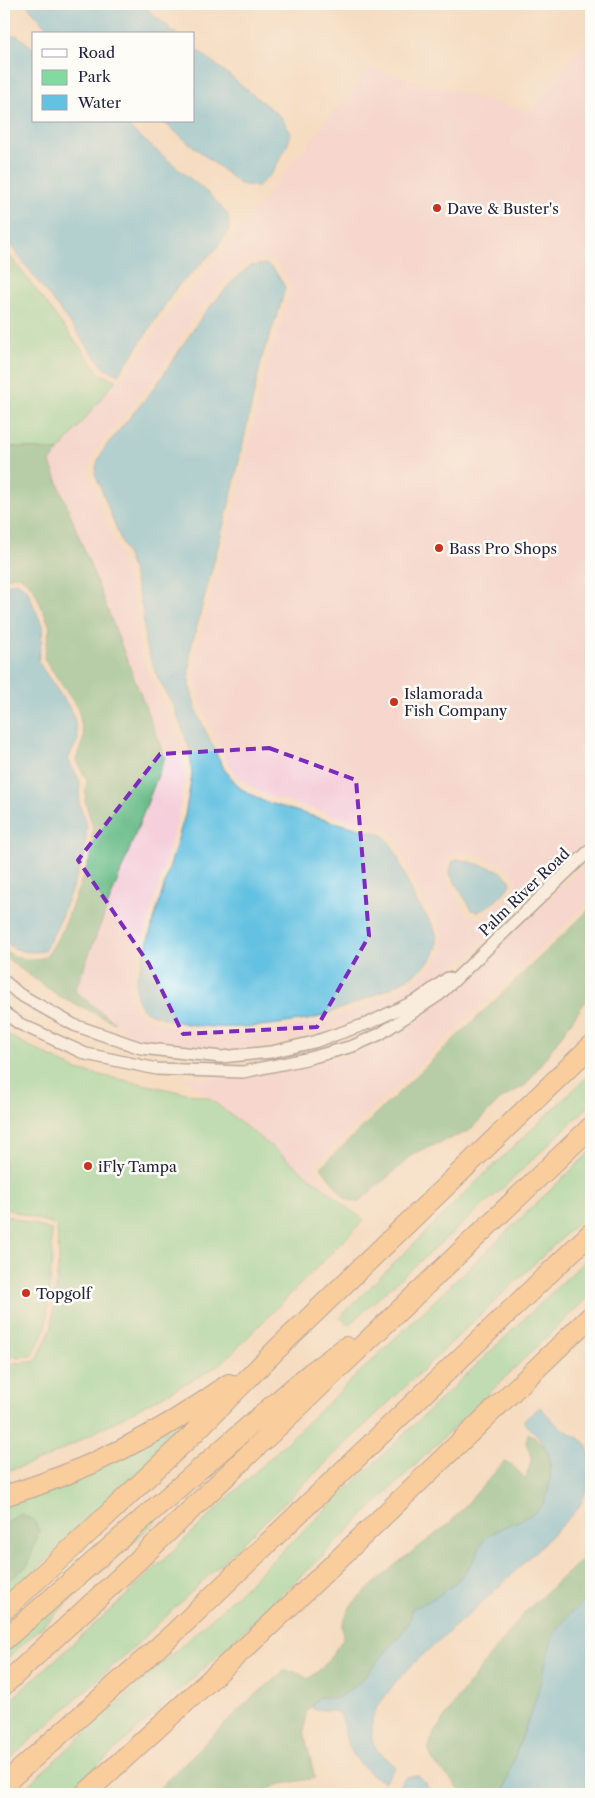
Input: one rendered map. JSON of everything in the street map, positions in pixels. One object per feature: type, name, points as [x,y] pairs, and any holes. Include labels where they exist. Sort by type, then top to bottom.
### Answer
[{"type":"highway","points":[[4,1610],[195,1432],[277,1348],[591,1046]]},
{"type":"highway","points":[[4,1685],[131,1568],[591,1126]]},
{"type":"highway","points":[[4,1784],[173,1634],[591,1233]]},
{"type":"highway","points":[[4,1640],[312,1372],[355,1340],[396,1314]]},
{"type":"highway","points":[[85,1794],[268,1627],[591,1316]]},
{"type":"highway","points":[[4,1496],[57,1478],[134,1444],[172,1423],[199,1405],[277,1348]]},
{"type":"street","name":"Palm River Road","points":[[4,1013],[20,1024],[86,1054],[157,1069],[243,1072],[306,1060],[352,1046],[380,1034],[439,995],[591,848]]},
{"type":"street","name":"Palm River Road","points":[[4,982],[19,994],[82,1028],[141,1048],[221,1058],[271,1052],[314,1042],[369,1023],[419,999],[478,956]]},
{"type":"highlighted area","points":[[269,748],[356,780],[369,936],[317,1027],[183,1034],[149,964],[78,860],[160,754]]},
{"type":"shaded area","points":[[591,35],[591,107],[587,114],[591,118],[591,839],[474,951],[416,993],[367,1016],[313,1035],[271,1045],[222,1050],[144,1041],[133,1037],[75,991],[165,757],[50,462],[116,380],[123,378],[153,335],[370,68],[527,111],[533,110]],"holes":[[[266,258],[281,267],[291,288],[286,309],[268,358],[237,498],[196,652],[196,682],[203,710],[229,765],[245,783],[266,795],[387,830],[396,839],[420,895],[439,925],[444,940],[442,953],[432,967],[411,983],[366,1006],[314,1025],[249,1033],[205,1033],[167,1026],[146,1018],[135,1009],[130,997],[131,980],[179,814],[185,775],[183,748],[168,710],[151,679],[139,645],[137,613],[125,569],[89,472],[92,457],[101,443],[152,382],[197,312],[246,261]],[[459,852],[502,864],[511,871],[517,880],[513,891],[488,913],[478,918],[467,914],[445,878],[444,869],[446,861]]]},
{"type":"shaded area","points":[[591,858],[591,900],[317,1163],[316,1170],[337,1198],[184,1077],[242,1079],[306,1067],[355,1053],[383,1040],[443,1001]]},
{"type":"green space","points":[[4,248],[100,374],[116,380],[59,451],[4,446]]},
{"type":"green space","points":[[4,446],[59,451],[50,462],[165,757],[75,991],[115,1023],[59,996],[4,955],[4,950],[20,958],[39,959],[49,953],[62,931],[91,856],[93,827],[85,801],[87,780],[76,760],[84,737],[78,709],[44,658],[50,627],[33,587],[18,575],[4,579]]},
{"type":"green space","points":[[591,908],[591,994],[526,1085],[500,1100],[469,1131],[415,1153],[358,1203],[345,1198],[321,1167]]},
{"type":"green space","points":[[4,1033],[76,1070],[209,1098],[364,1220],[220,1365],[47,1458],[4,1472],[4,1364],[34,1362],[38,1358],[52,1327],[59,1258],[57,1227],[55,1225],[4,1208]]},
{"type":"green space","points":[[591,1073],[591,1104],[503,1188],[348,1325],[340,1317],[469,1189]]},
{"type":"green space","points":[[591,1151],[591,1210],[134,1647],[4,1764],[4,1706],[130,1592]]},
{"type":"green space","name":"Topgolf","points":[[4,1215],[51,1230],[52,1258],[46,1327],[32,1356],[4,1357]]},
{"type":"green space","points":[[591,1255],[591,1294],[266,1610],[66,1794],[18,1794],[224,1607]]},
{"type":"green space","points":[[184,1422],[189,1427],[4,1600],[4,1585],[28,1565],[21,1514],[4,1523],[4,1502]]},
{"type":"green space","points":[[528,1433],[543,1446],[549,1457],[550,1482],[543,1504],[533,1513],[486,1538],[475,1558],[460,1578],[438,1596],[411,1609],[411,1617],[401,1634],[359,1683],[338,1698],[319,1697],[306,1713],[304,1732],[315,1778],[278,1785],[257,1794],[153,1794],[247,1702],[284,1671],[297,1672],[308,1679],[323,1667],[343,1639],[342,1625],[351,1605],[396,1564],[449,1524],[504,1462],[511,1464],[526,1479],[532,1457],[526,1443]]},
{"type":"green space","points":[[21,1514],[33,1519],[39,1531],[28,1565],[4,1585],[4,1523]]},
{"type":"green space","points":[[152,1518],[156,1521],[4,1662],[4,1648]]},
{"type":"green space","points":[[591,1551],[591,1595],[569,1615],[511,1767],[504,1794],[461,1794],[453,1782],[434,1762],[429,1749],[432,1738],[455,1702],[527,1610]]},
{"type":"water","points":[[28,4],[140,4],[175,32],[52,32]]},
{"type":"water","points":[[17,35],[32,47],[32,122],[122,122],[210,195],[228,215],[229,230],[215,250],[176,288],[118,374],[105,369],[4,237],[4,38]]},
{"type":"water","points":[[195,48],[281,117],[291,133],[287,146],[272,173],[257,187],[240,184],[163,122],[195,122]]},
{"type":"water","points":[[266,264],[275,271],[285,287],[262,357],[231,497],[190,652],[189,684],[197,713],[224,769],[240,788],[263,801],[383,835],[389,841],[415,899],[435,931],[437,945],[428,963],[397,985],[322,1016],[256,1026],[198,1026],[153,1015],[143,1009],[137,998],[136,981],[185,815],[192,775],[189,746],[174,707],[157,676],[145,643],[143,611],[131,566],[95,473],[98,460],[106,446],[156,386],[202,316],[231,283],[250,266]]},
{"type":"water","points":[[17,582],[27,590],[43,628],[38,662],[73,713],[78,739],[68,759],[80,782],[79,803],[87,827],[84,857],[56,929],[44,951],[38,952],[18,950],[4,941],[4,585]]},
{"type":"water","points":[[458,859],[499,870],[511,881],[509,886],[498,899],[488,906],[478,912],[472,910],[450,874],[452,862]]},
{"type":"water","points":[[540,1407],[558,1426],[585,1442],[590,1455],[587,1490],[577,1510],[500,1586],[415,1662],[395,1683],[377,1707],[372,1719],[372,1741],[378,1751],[396,1767],[384,1782],[371,1774],[354,1756],[347,1742],[340,1715],[330,1711],[313,1709],[312,1706],[319,1697],[338,1698],[359,1683],[401,1634],[411,1617],[411,1609],[438,1596],[460,1578],[475,1558],[486,1538],[533,1513],[543,1504],[550,1481],[549,1457],[542,1443],[523,1421]]},
{"type":"water","points":[[591,1595],[591,1794],[504,1794],[511,1767],[536,1699],[553,1635],[569,1615]]},
{"type":"water","points":[[419,1776],[434,1794],[397,1794],[396,1789],[406,1777]]},
{"type":"place","name":"Dave & Buster's","points":[[437,208]]},
{"type":"place","name":"Bass Pro Shops","points":[[439,548]]},
{"type":"place","name":"Islamorada Fish Company","points":[[394,702]]},
{"type":"place","name":"iFly Tampa","points":[[88,1166]]},
{"type":"place","name":"Topgolf","points":[[26,1293]]}]
